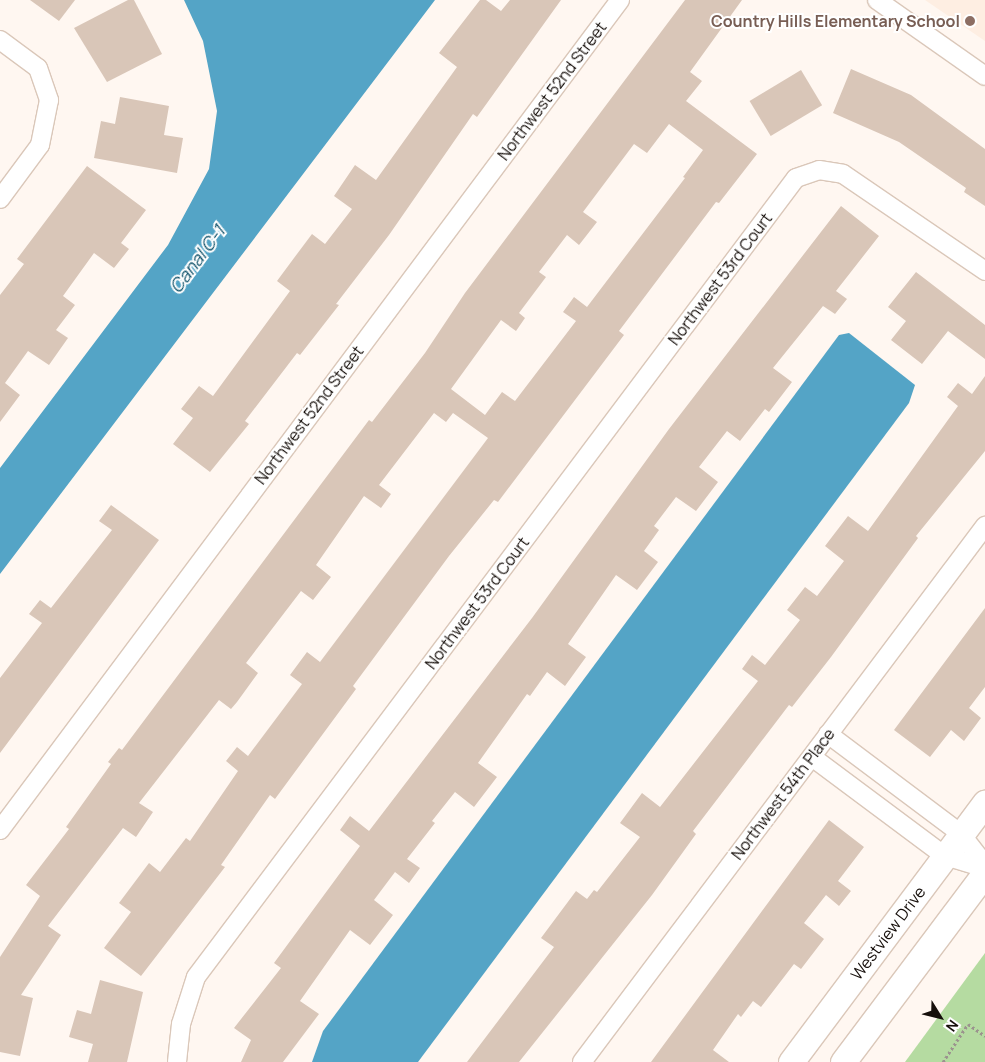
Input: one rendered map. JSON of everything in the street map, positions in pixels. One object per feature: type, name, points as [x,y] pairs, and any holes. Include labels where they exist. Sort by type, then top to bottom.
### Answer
[{"type":"street","name":"Northwest 52nd Street","points":[[0,830],[620,0]]},
{"type":"street","points":[[877,0],[985,76]]},
{"type":"street","points":[[0,40],[38,68],[49,100],[40,145],[0,199]]},
{"type":"street","name":"Northwest 53rd Court","points":[[176,1062],[181,1024],[196,976],[796,178],[819,170],[843,174],[985,271]]},
{"type":"street","name":"Northwest 54th Place","points":[[582,1062],[985,526]]},
{"type":"street","points":[[828,734],[962,834],[985,867]]},
{"type":"street","points":[[812,756],[945,856],[985,867]]},
{"type":"street","name":"Westview Drive","points":[[791,1062],[985,803]]},
{"type":"street","points":[[843,1062],[985,873]]},
{"type":"path","points":[[943,1062],[968,1024],[985,1036]]},
{"type":"shaded area","name":"Country Hills Elementary School","points":[[925,0],[985,0],[985,41]]},
{"type":"green space","points":[[985,953],[985,1062],[905,1062]]},
{"type":"water","name":"Canal C-1","points":[[184,0],[435,0],[0,574],[0,468],[168,245],[209,169],[217,111],[203,41]]},
{"type":"water","points":[[849,333],[915,385],[909,403],[418,1062],[312,1062],[323,1031],[839,335]]},
{"type":"building","points":[[30,0],[75,0],[59,21]]},
{"type":"building","points":[[128,0],[134,0],[162,54],[107,82],[74,28]]},
{"type":"building","points":[[480,0],[486,0],[501,11],[510,0],[561,0],[477,117],[473,114],[389,235],[336,304],[339,305],[300,355],[297,353],[245,421],[249,424],[210,472],[173,444],[193,418],[181,409],[199,386],[213,396],[290,291],[277,281],[294,258],[312,234],[325,244],[352,209],[334,196],[355,165],[376,180],[457,67],[439,53]]},
{"type":"building","points":[[685,0],[742,0],[690,72],[702,81],[686,101],[757,154],[719,203],[716,202],[619,331],[624,335],[498,502],[494,500],[449,556],[353,686],[356,689],[275,799],[270,795],[221,865],[225,867],[141,976],[104,948],[131,912],[119,903],[149,863],[160,872],[186,838],[190,841],[238,771],[226,761],[237,747],[248,756],[302,684],[290,675],[307,652],[320,662],[488,438],[453,413],[446,422],[434,413],[379,485],[391,494],[381,508],[364,496],[316,565],[331,577],[313,600],[301,591],[246,663],[258,673],[237,702],[231,709],[219,700],[139,803],[153,812],[136,837],[123,828],[48,926],[61,935],[21,995],[33,998],[20,1056],[0,1052],[0,957],[40,896],[26,885],[69,829],[66,827],[111,764],[108,762],[119,748],[122,750],[369,420],[372,422],[425,353],[465,293]],"holes":[[[669,124],[703,150],[683,177],[685,178],[587,307],[574,297],[563,312],[576,321],[515,401],[502,392],[485,415],[451,389],[501,320],[516,331],[525,318],[519,313],[546,277],[539,272],[567,235],[579,245],[597,222],[583,212],[634,144],[647,153]]]},
{"type":"building","points":[[851,69],[911,95],[985,149],[985,206],[964,192],[966,188],[899,142],[833,113]]},
{"type":"building","points":[[801,70],[822,105],[771,136],[750,101]]},
{"type":"building","points":[[120,97],[169,106],[164,135],[183,138],[177,173],[94,158],[101,121],[115,124]]},
{"type":"building","points":[[87,166],[146,210],[121,243],[129,249],[114,268],[94,253],[63,296],[75,305],[56,330],[68,338],[49,365],[28,351],[5,383],[20,395],[0,422],[0,295],[24,264],[17,259]]},
{"type":"building","points":[[841,206],[879,236],[836,291],[847,299],[835,314],[823,306],[773,368],[792,382],[769,412],[765,409],[740,441],[727,431],[699,467],[718,482],[696,511],[676,497],[654,526],[659,530],[644,551],[658,562],[637,590],[616,575],[568,644],[586,657],[565,686],[547,672],[530,696],[527,694],[478,763],[497,777],[474,807],[455,792],[432,821],[435,823],[407,859],[420,868],[409,883],[395,872],[374,900],[393,915],[370,945],[350,930],[300,1001],[319,1014],[283,1062],[241,1062],[251,1040],[234,1028],[281,968],[274,963],[360,846],[340,830],[350,816],[369,831],[532,618],[669,429]]},
{"type":"building","points":[[916,272],[985,325],[985,359],[948,331],[922,364],[891,340],[906,321],[888,307]]},
{"type":"building","points":[[985,376],[985,451],[916,536],[918,538],[831,657],[792,707],[789,705],[693,831],[696,834],[652,895],[519,1062],[467,1062],[554,947],[541,938],[576,891],[587,899],[594,890],[597,892],[640,837],[620,823],[642,793],[660,807],[758,681],[742,669],[752,655],[765,665],[800,620],[787,610],[805,587],[817,596],[844,561],[825,546],[848,516],[868,531],[958,406],[947,397],[958,383],[972,394]]},
{"type":"building","points":[[111,505],[159,540],[0,753],[0,678],[42,623],[29,614],[40,600],[51,608],[112,530],[99,521]]},
{"type":"building","points":[[985,608],[985,687],[969,708],[981,718],[964,741],[951,730],[930,757],[894,730]]},
{"type":"building","points":[[829,820],[864,847],[838,881],[851,891],[839,906],[826,895],[804,923],[824,939],[801,969],[794,964],[761,1007],[753,1001],[741,1017],[738,1014],[713,1050],[729,1062],[651,1062]]},
{"type":"building","points":[[100,980],[143,992],[127,1062],[88,1062],[93,1044],[69,1037],[77,1010],[91,1014]]},
{"type":"place","name":"Country Hills Elementary School","points":[[970,21]]}]
